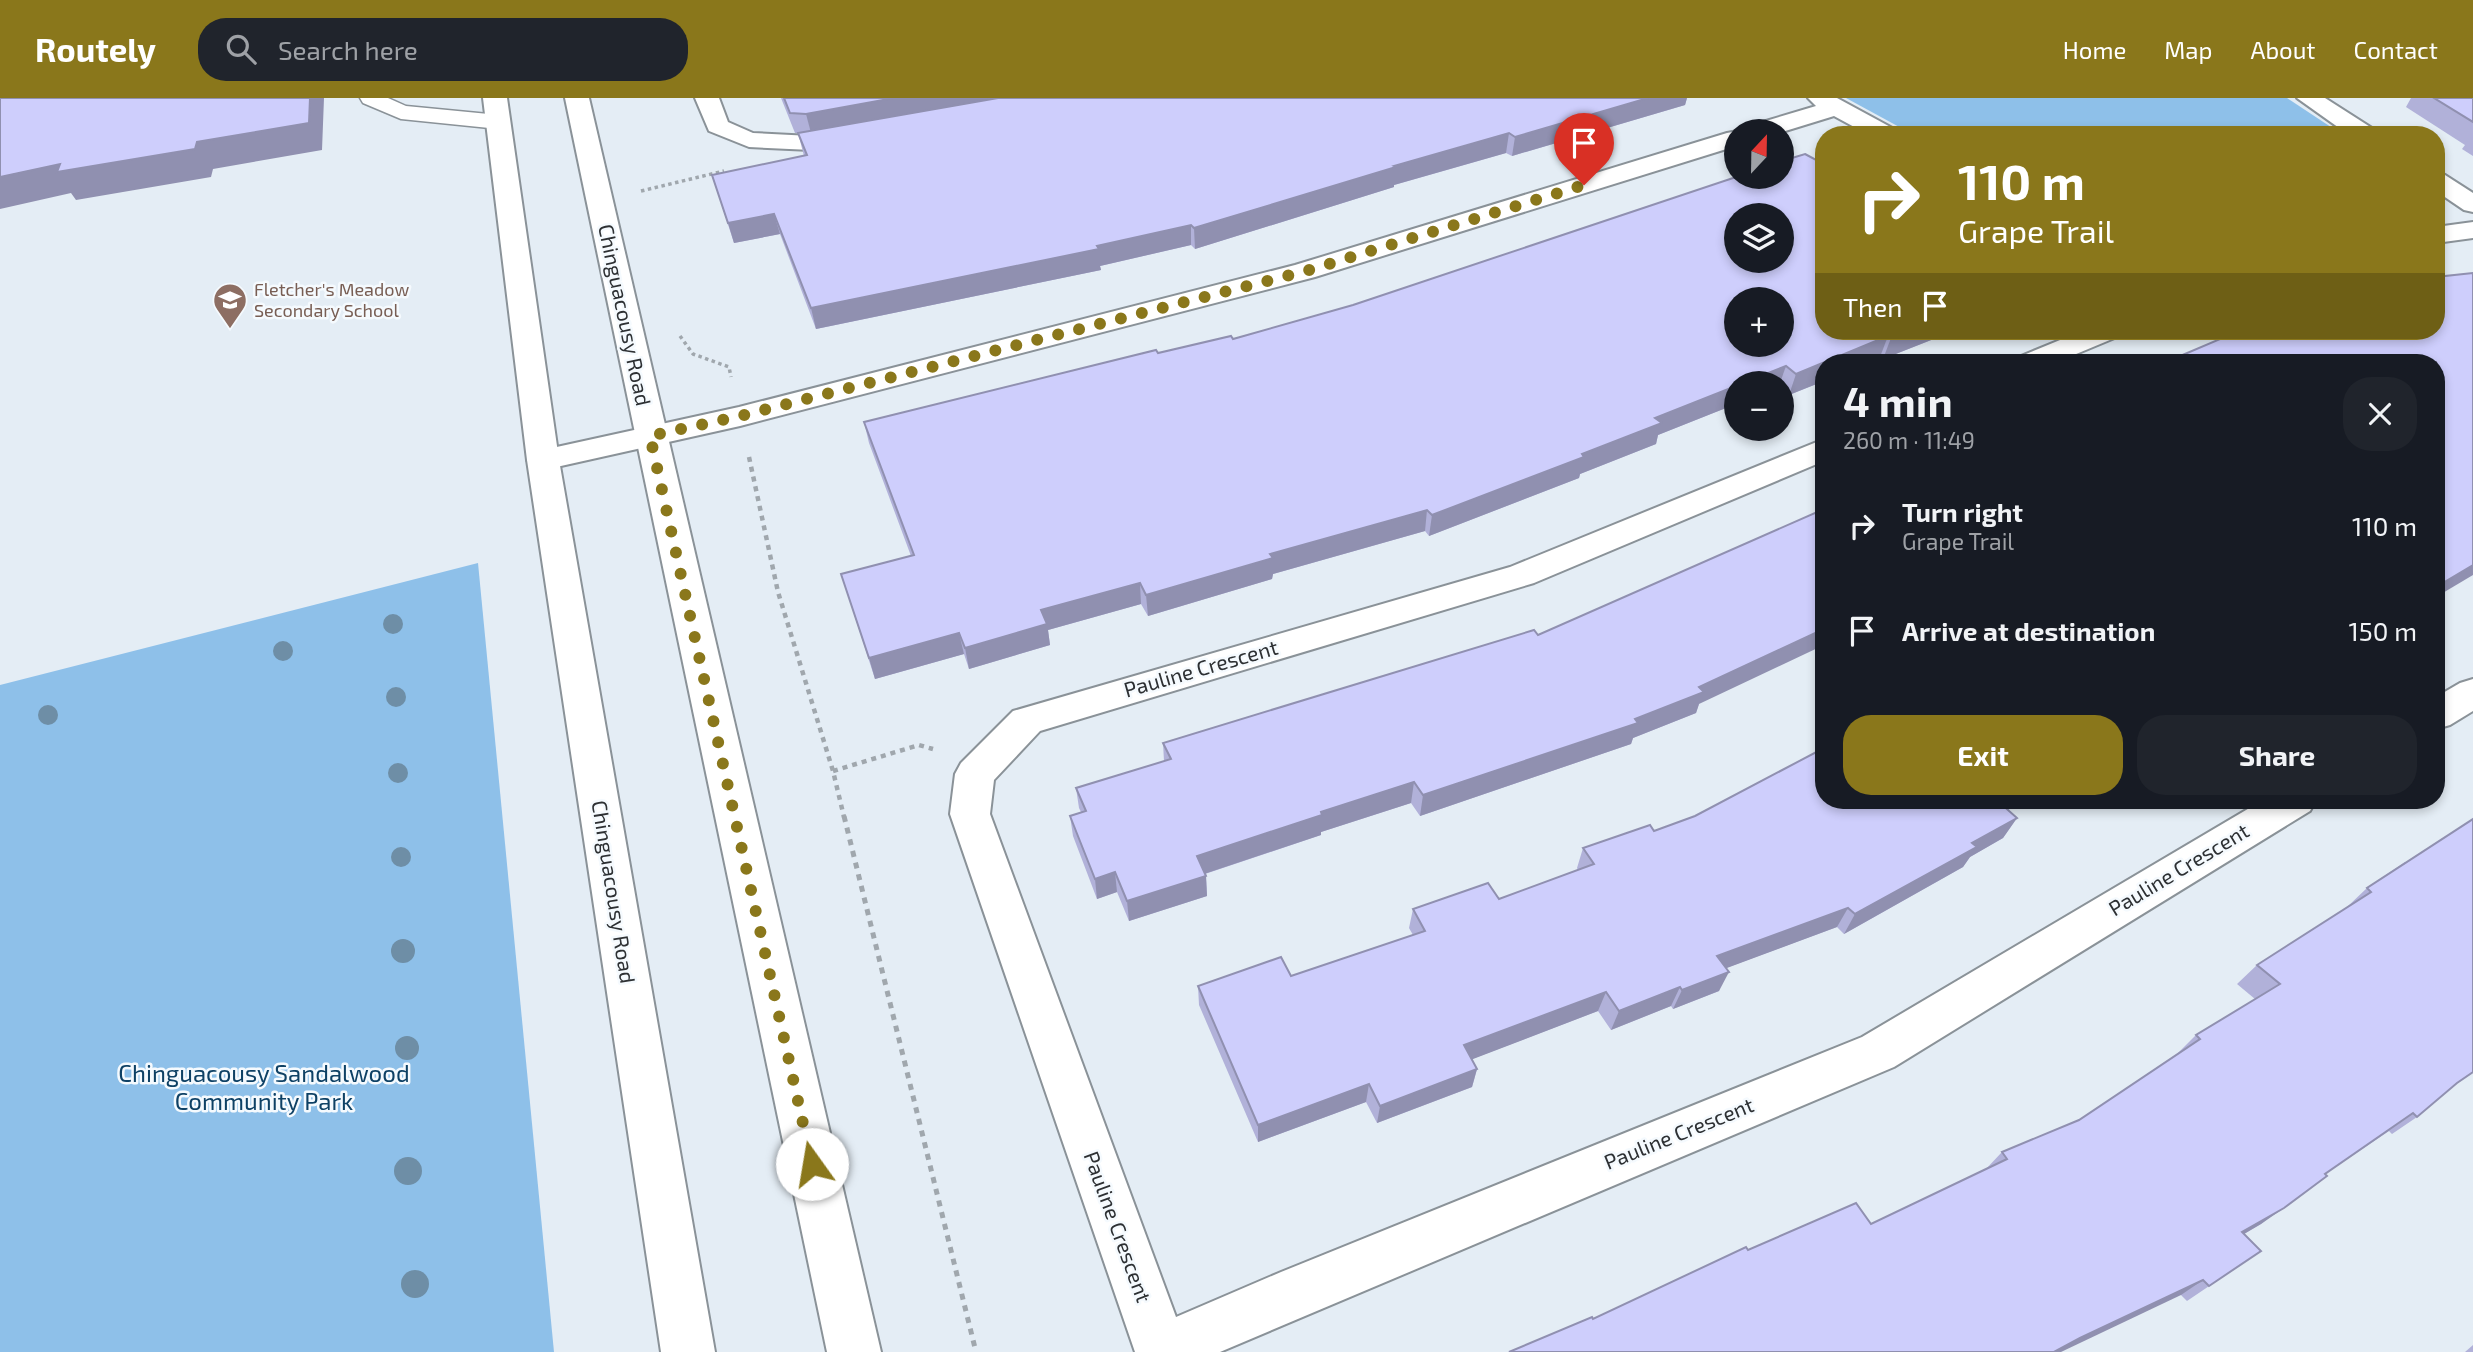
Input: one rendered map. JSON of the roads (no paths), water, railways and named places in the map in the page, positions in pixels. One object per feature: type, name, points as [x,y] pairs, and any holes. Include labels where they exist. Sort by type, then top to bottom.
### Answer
[{"type":"street","name":"Chinguacousy Road","points":[[577,98],[854,1352]]},
{"type":"street","points":[[707,98],[718,126],[749,140],[811,144],[879,131]]},
{"type":"street","points":[[2309,98],[2352,126]]},
{"type":"street","points":[[1788,119],[1828,103],[1870,126]]},
{"type":"street","name":"Chinguacousy Road","points":[[497,110],[543,460],[688,1352]]},
{"type":"street","points":[[543,460],[753,413],[1306,271],[1724,142]]},
{"type":"street","points":[[2445,186],[2473,204]]},
{"type":"street","points":[[2445,234],[2473,230]]},
{"type":"street","points":[[2052,354],[2086,340]]},
{"type":"street","name":"Pauline Crescent","points":[[1815,453],[1522,575],[1027,721],[975,774],[970,814],[1162,1352],[1281,1298],[1878,1052],[2281,809]]},
{"type":"street","points":[[2445,710],[2473,693]]},
{"type":"lane","points":[[371,98],[401,112],[497,110]]},
{"type":"place","name":"Fletcher's Meadow Secondary School","points":[[230,330]]},
{"type":"park label","name":"Chinguacousy Sandalwood Community Park","points":[[264,1088]]}]
